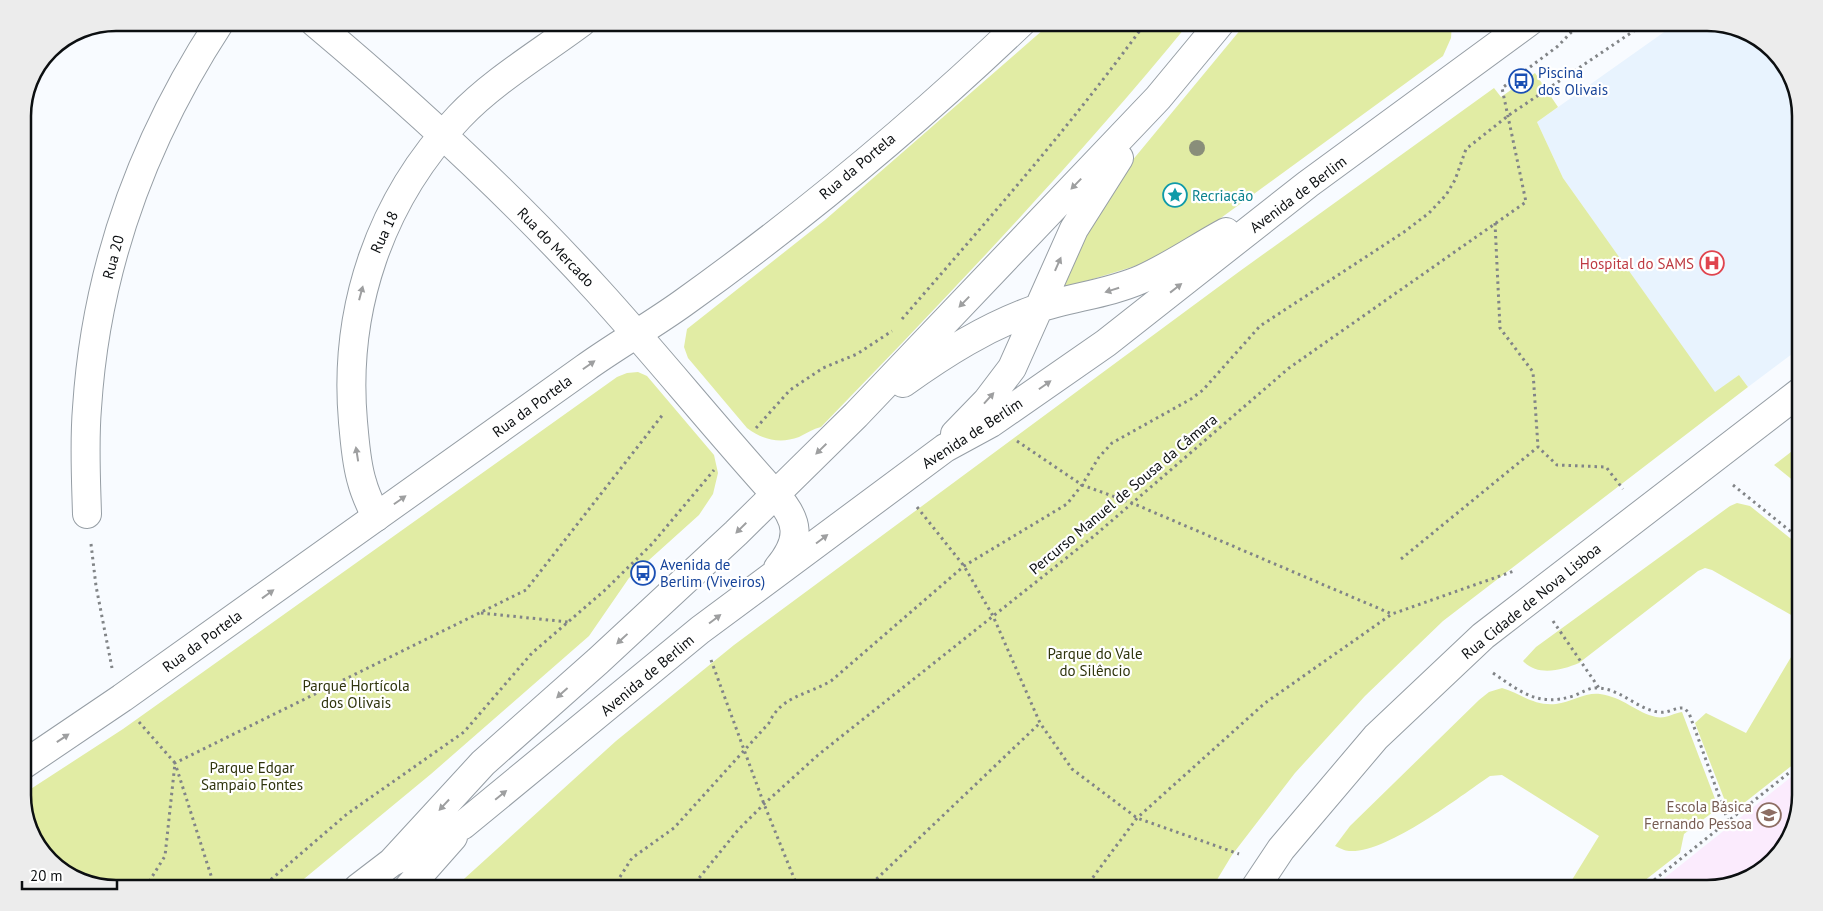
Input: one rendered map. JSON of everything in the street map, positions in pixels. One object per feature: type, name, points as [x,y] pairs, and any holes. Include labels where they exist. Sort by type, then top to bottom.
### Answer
[{"type":"main road","name":"Rua 20","points":[[87,514],[86,408],[98,321],[113,253],[148,154],[178,91],[215,31]]},
{"type":"main road","name":"Rua do Mercado","points":[[324,31],[443,135],[520,210],[638,335],[791,513],[795,522],[796,534],[790,550],[769,579]]},
{"type":"main road","name":"Rua 18","points":[[376,517],[362,482],[356,450],[352,405],[354,326],[360,295],[381,236],[411,181],[443,135],[477,99],[570,31]]},
{"type":"main road","name":"Rua da Portela","points":[[31,760],[111,706],[585,368],[638,335],[763,242],[843,178],[1012,31]]},
{"type":"main road","points":[[856,415],[1158,98],[1214,31]]},
{"type":"main road","name":"Avenida de Berlim","points":[[392,862],[463,826],[700,630],[945,448],[991,424],[1106,343],[1308,184],[1517,31]]},
{"type":"main road","points":[[945,448],[960,427],[987,401],[1007,376],[1065,246],[1084,210],[1158,98]]},
{"type":"main road","points":[[856,415],[968,339],[990,327],[1038,308],[1091,296],[1143,278],[1308,184]]},
{"type":"main road","name":"Rua Cidade de Nova Lisboa","points":[[1260,880],[1281,849],[1376,737],[1483,636],[1792,398]]},
{"type":"main road","name":"Avenida de Berlim","points":[[368,880],[392,862],[483,763],[619,642],[856,415]]},
{"type":"main road","points":[[415,880],[463,826]]},
{"type":"path","points":[[270,880],[347,814],[464,732],[532,653],[652,544],[712,471],[735,450],[790,390],[823,368],[857,354],[892,331],[1048,148],[1112,69],[1139,31]]},
{"type":"path","points":[[1509,116],[1502,88],[1558,46],[1572,31]]},
{"type":"path","points":[[618,880],[632,858],[674,828],[769,722],[780,704],[816,690],[831,681],[964,566],[1067,504],[1082,485],[1104,450],[1203,390],[1260,326],[1404,232],[1429,213],[1446,195],[1456,180],[1466,149],[1509,116],[1634,31]]},
{"type":"path","name":"Percurso Manuel de Sousa da Câmara","points":[[697,880],[764,804],[818,755],[1132,503],[1289,368],[1526,202],[1509,116]]},
{"type":"path","points":[[1495,223],[1500,328],[1533,372],[1538,447],[1557,465],[1606,467],[1623,489]]},
{"type":"path","points":[[175,763],[526,590],[684,387]]},
{"type":"path","points":[[991,424],[1082,485],[1132,503],[1392,614]]},
{"type":"path","points":[[1401,559],[1538,447]]},
{"type":"path","points":[[898,483],[964,566],[993,616],[1040,723],[1072,770],[1137,818],[1239,854]]},
{"type":"path","points":[[1733,485],[1792,533]]},
{"type":"path","points":[[87,514],[96,586],[112,672]]},
{"type":"path","points":[[1091,880],[1137,818],[1266,703],[1392,614],[1514,571]]},
{"type":"path","points":[[480,613],[568,622]]},
{"type":"path","points":[[1553,621],[1599,688]]},
{"type":"path","points":[[700,630],[764,804],[795,880]]},
{"type":"path","points":[[1493,673],[1526,696],[1540,699],[1555,700],[1599,688],[1628,697],[1647,709],[1659,712],[1669,712],[1678,707],[1684,708],[1689,712],[1728,821]]},
{"type":"path","points":[[138,721],[175,763],[212,880]]},
{"type":"path","points":[[875,880],[1040,723]]},
{"type":"path","points":[[151,880],[165,856],[175,763]]},
{"type":"path","points":[[1654,880],[1792,771]]},
{"type":"shaded area","name":"Hospital do SAMS","points":[[1666,31],[1723,33],[1744,40],[1763,52],[1771,60],[1783,79],[1792,111],[1792,354],[1748,387],[1739,375],[1715,393],[1563,178],[1537,122]]},
{"type":"shaded area","name":"Escola Básica Fernando Pessoa","points":[[1791,777],[1792,795],[1787,822],[1771,851],[1759,862],[1729,877],[1707,880],[1662,880]]},
{"type":"green space","points":[[1042,31],[1182,31],[1056,178],[963,279],[821,427],[792,439],[772,440],[747,428],[688,358],[684,347],[687,329],[825,220]]},
{"type":"green space","points":[[1239,31],[1451,31],[1451,38],[1443,56],[1192,239],[1145,263],[1057,290],[1112,185]]},
{"type":"green space","name":"Parque do Vale do Silêncio","points":[[1535,73],[1558,107],[1537,122],[1563,178],[1715,392],[1739,375],[1748,387],[1443,621],[1365,696],[1295,773],[1232,855],[1217,880],[463,880],[616,741],[734,645],[1240,271],[1494,88],[1501,97]]},
{"type":"green space","name":"Parque Edgar Sampaio Fontes","points":[[638,372],[647,376],[714,455],[718,473],[713,494],[699,515],[629,578],[589,636],[431,774],[303,880],[116,880],[100,878],[79,871],[60,859],[52,851],[36,822],[31,800],[31,789],[123,729],[617,377],[627,373]]},
{"type":"green space","points":[[1792,451],[1792,480],[1774,465]]},
{"type":"green space","points":[[1737,503],[1750,506],[1792,540],[1792,615],[1712,570],[1705,568],[1698,571],[1579,663],[1558,670],[1543,671],[1529,666],[1523,661],[1536,647],[1730,506]]},
{"type":"green space","points":[[1792,655],[1792,766],[1730,814],[1695,723],[1706,713],[1746,733]]},
{"type":"green space","points":[[1502,688],[1528,699],[1548,704],[1556,704],[1589,694],[1600,694],[1616,698],[1656,717],[1667,717],[1682,712],[1720,812],[1713,812],[1684,834],[1680,853],[1645,880],[1572,880],[1599,836],[1502,775],[1490,776],[1422,823],[1382,844],[1364,850],[1349,851],[1335,846],[1350,826],[1489,692]]},
{"type":"place","name":"Piscina dos Olivais","points":[[1521,81]]},
{"type":"place","name":"Recriação","points":[[1175,195]]},
{"type":"place","name":"Hospital do SAMS","points":[[1712,263]]},
{"type":"place","name":"Avenida de Berlim (Viveiros)","points":[[643,573]]},
{"type":"place","name":"Escola Básica Fernando Pessoa","points":[[1769,815]]},
{"type":"park label","name":"Parque Hortícola dos Olivais","points":[[356,694]]}]
